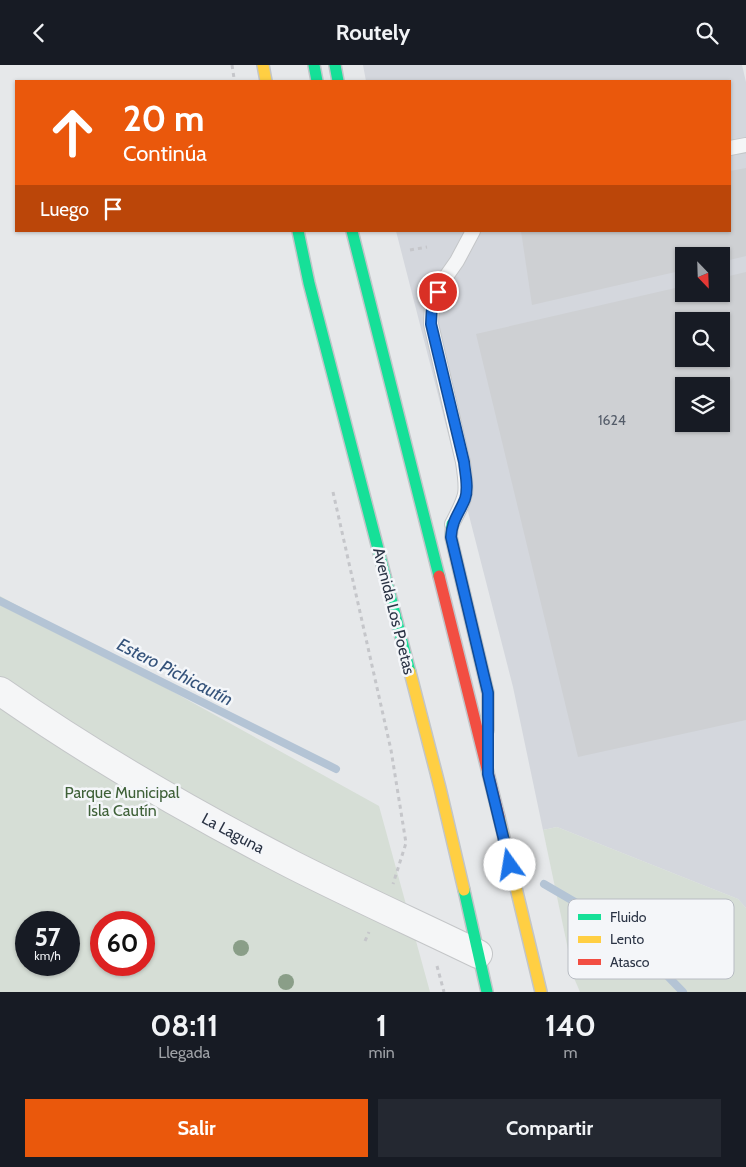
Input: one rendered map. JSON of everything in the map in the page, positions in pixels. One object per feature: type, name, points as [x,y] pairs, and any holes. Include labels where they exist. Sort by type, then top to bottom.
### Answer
[{"type":"main road","points":[[263,65],[266,80]]},
{"type":"main road","points":[[314,65],[317,80]]},
{"type":"main road","points":[[335,65],[338,80]]},
{"type":"main road","name":"Avenida Los Poetas","points":[[298,232],[440,788],[487,992]]},
{"type":"main road","points":[[352,232],[488,774],[540,992]]},
{"type":"main road","points":[[452,524],[451,537],[488,693],[488,774]]},
{"type":"street","name":"La Laguna","points":[[0,691],[92,752],[231,833],[478,954]]},
{"type":"lane","points":[[731,148],[746,145]]},
{"type":"lane","points":[[452,524],[466,497],[466,484],[464,462],[431,324],[432,304],[472,232]]},
{"type":"path","points":[[232,65],[234,77]]},
{"type":"path","points":[[410,250],[427,247]]},
{"type":"path","points":[[330,483],[391,750],[406,843],[391,889]]},
{"type":"shaded area","points":[[363,65],[742,65],[746,82],[746,908],[738,899],[557,827],[543,830],[513,687],[396,232],[731,232],[731,80],[366,80]]},
{"type":"green space","name":"Parque Municipal Isla Cautín","points":[[0,596],[379,806],[430,992],[0,992]]},
{"type":"green space","points":[[557,827],[738,899],[746,908],[746,992],[580,992],[574,979],[734,979],[734,899],[568,899],[568,949],[543,830]]},
{"type":"building","points":[[746,168],[746,256],[730,260],[730,247],[675,247],[675,272],[532,305],[521,232],[731,232],[731,171]]},
{"type":"building","points":[[746,272],[746,720],[578,757],[476,334],[675,288],[675,303],[730,303],[730,276]]},
{"type":"waterway","name":"Estero Pichicautín","points":[[0,601],[336,769]]},
{"type":"waterway","name":"Estero Pichicautín","points":[[544,884],[570,899]]},
{"type":"waterway","name":"Estero Pichicautín","points":[[670,979],[683,992]]},
{"type":"traffic: fast","points":[[314,65],[317,80]]},
{"type":"traffic: fast","points":[[335,65],[338,80]]},
{"type":"traffic: fast","points":[[298,232],[309,283],[410,672]]},
{"type":"traffic: fast","points":[[352,232],[439,576]]},
{"type":"traffic: fast","points":[[452,524],[451,537],[488,693],[488,730]]},
{"type":"traffic: fast","points":[[464,890],[487,992]]},
{"type":"traffic: slow","points":[[263,65],[266,80]]},
{"type":"traffic: slow","points":[[410,672],[464,890]]},
{"type":"traffic: slow","points":[[499,817],[541,992]]},
{"type":"traffic: jam","points":[[439,576],[499,817]]},
{"type":"route","points":[[438,292],[432,304],[431,324],[464,462],[466,484],[466,497],[452,524],[451,537],[488,693],[488,774],[510,865]]}]
